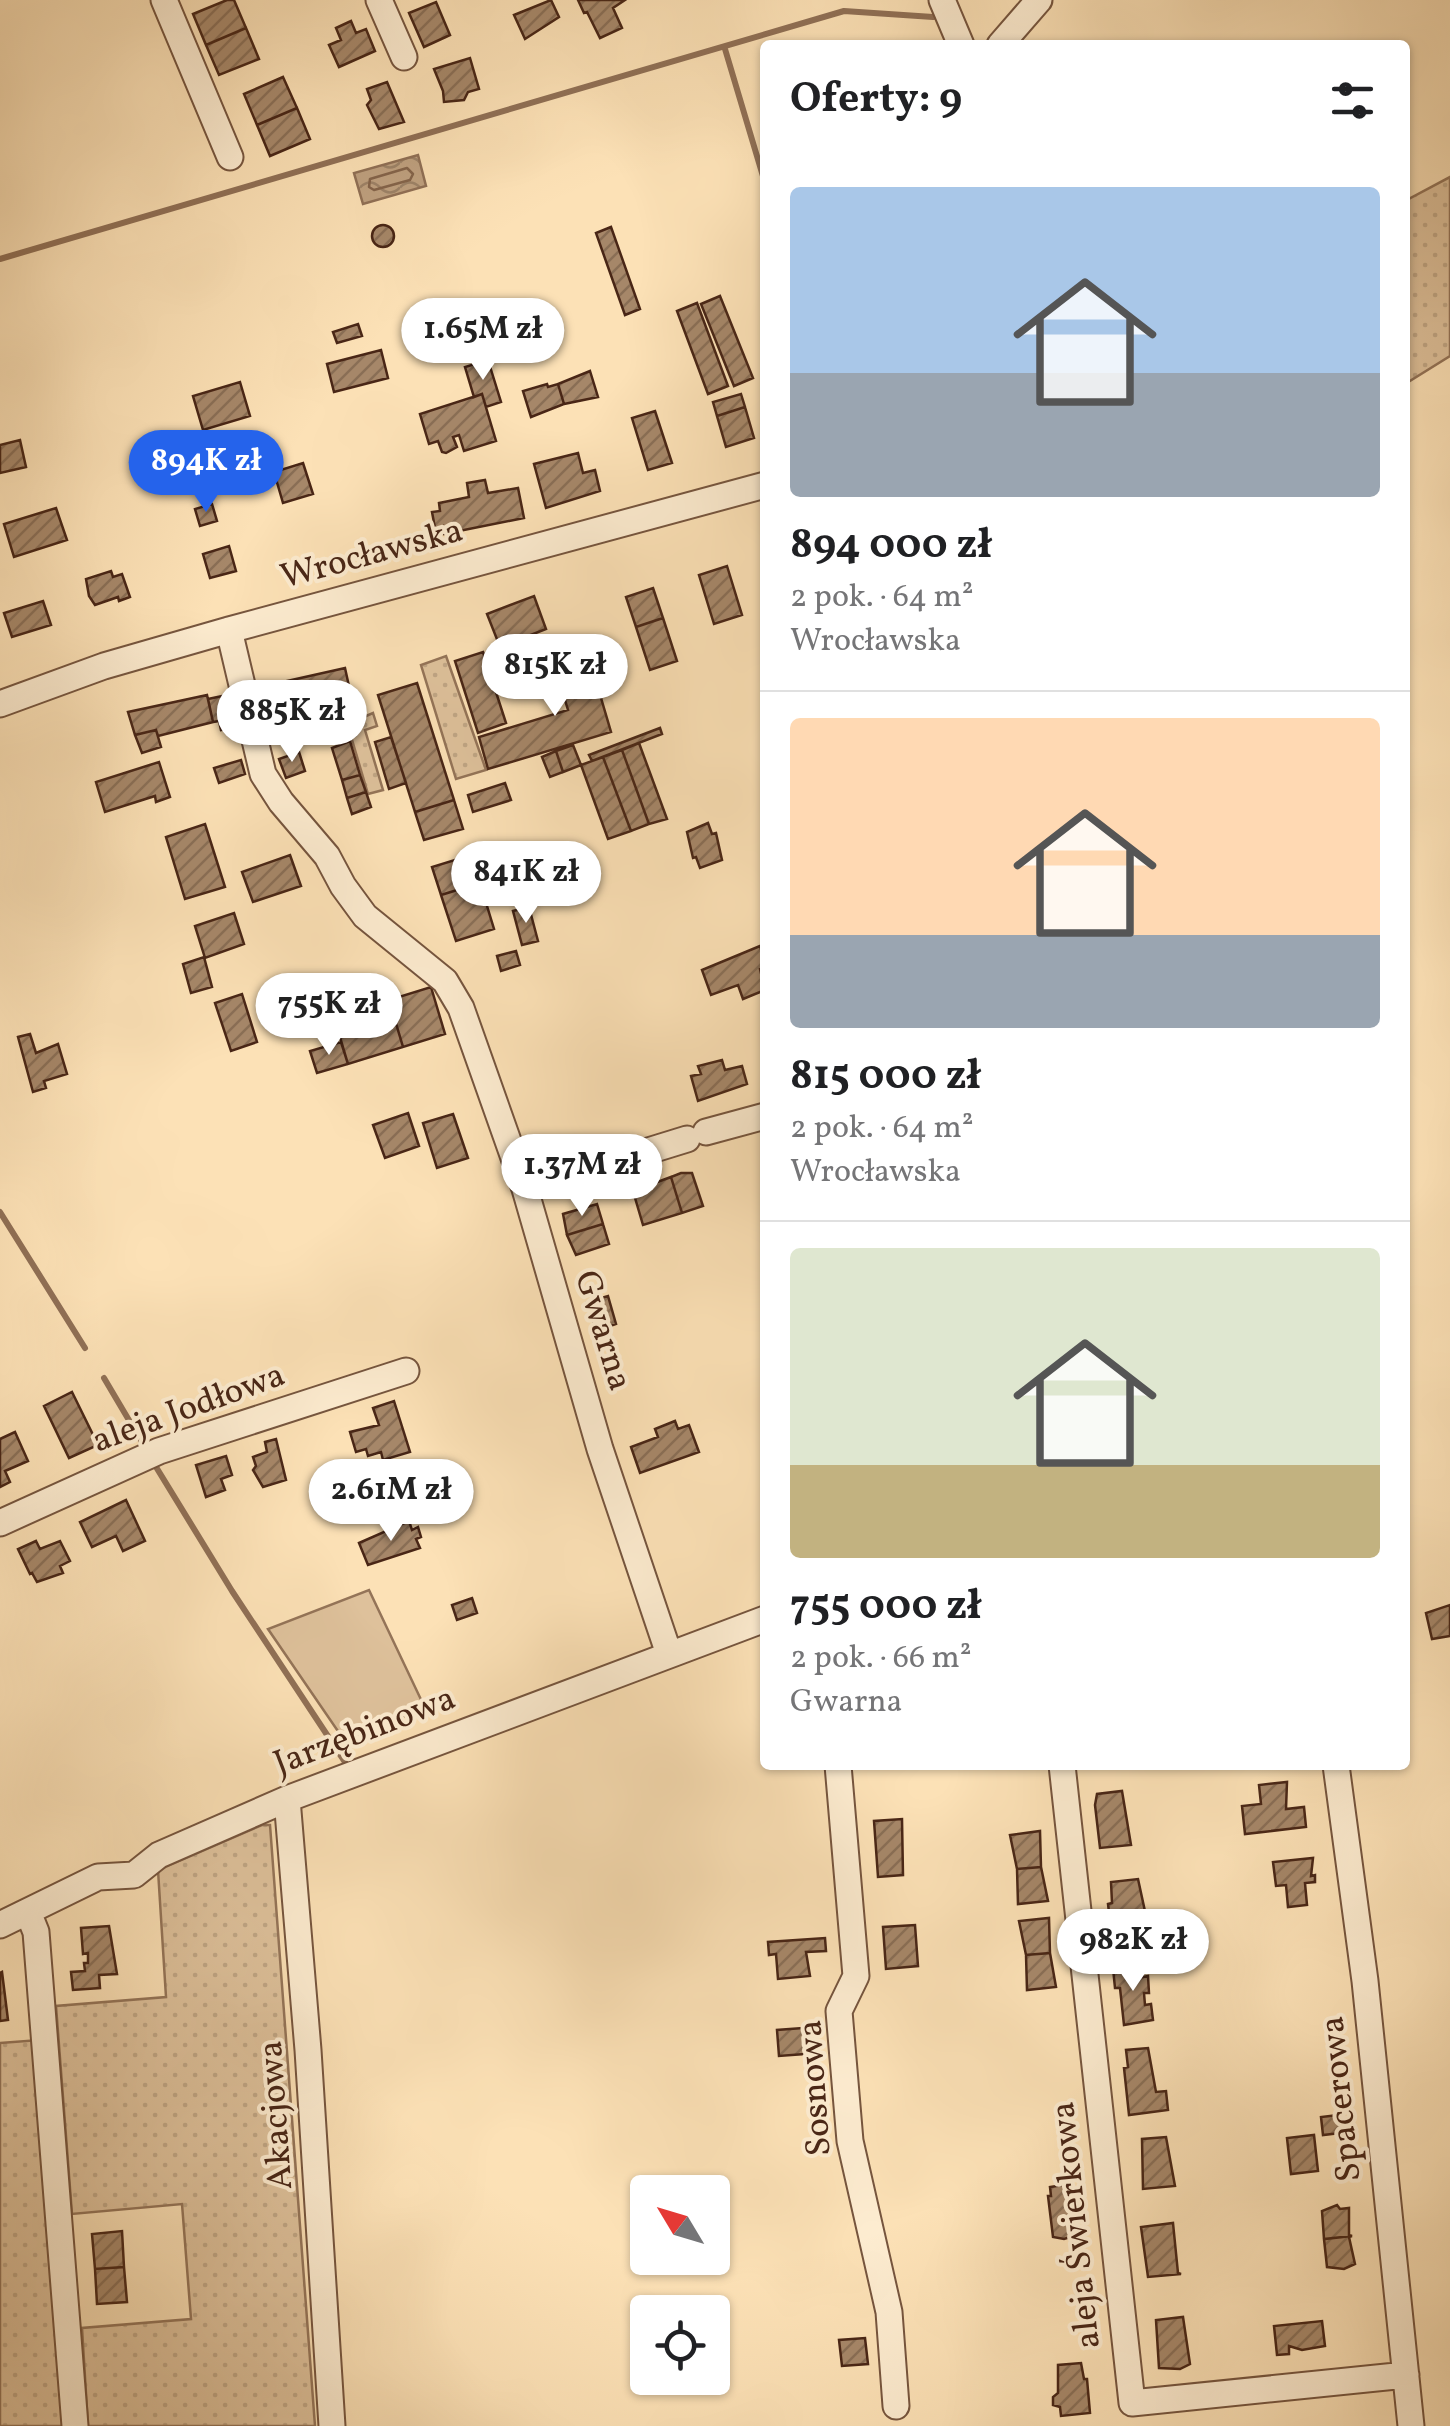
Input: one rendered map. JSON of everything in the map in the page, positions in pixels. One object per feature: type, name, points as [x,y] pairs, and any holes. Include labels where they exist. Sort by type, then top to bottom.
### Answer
[{"type":"street","points":[[164,0],[230,157]]},
{"type":"street","points":[[379,0],[404,57]]},
{"type":"street","points":[[942,0],[959,40]]},
{"type":"street","points":[[1004,40],[1039,0]]},
{"type":"street","name":"Wrocławska","points":[[0,704],[104,666],[229,630],[760,486]]},
{"type":"street","name":"Gwarna","points":[[229,630],[263,774],[281,802],[328,856],[365,916],[445,981],[461,1008],[524,1189],[594,1430],[669,1654]]},
{"type":"street","points":[[524,1189],[760,1117]]},
{"type":"street","name":"aleja Jodłowa","points":[[0,1524],[159,1452],[406,1372]]},
{"type":"street","name":"Jarzębinowa","points":[[0,1925],[98,1878],[134,1875],[159,1855],[287,1799],[760,1622]]},
{"type":"street","name":"Sosnowa","points":[[838,1770],[856,1976],[839,2011],[850,2140],[889,2312],[896,2406]]},
{"type":"street","name":"aleja Świerkowa","points":[[1063,1770],[1132,2403],[1406,2375]]},
{"type":"street","name":"Spacerowa","points":[[1337,1770],[1363,1961],[1411,2426]]},
{"type":"street","name":"Akacjowa","points":[[287,1799],[332,2426]]},
{"type":"street","points":[[28,1912],[36,1932],[75,2426]]},
{"type":"shaded area","points":[[1450,177],[1450,356],[1410,381],[1410,198]]},
{"type":"shaded area","points":[[446,656],[486,770],[456,779],[421,665]]},
{"type":"shaded area","points":[[373,713],[377,726],[365,730],[383,790],[368,794],[350,733],[359,719]]},
{"type":"shaded area","points":[[369,1590],[425,1708],[344,1740],[268,1629]]},
{"type":"shaded area","points":[[270,1825],[315,2426],[88,2426],[82,2328],[191,2319],[182,2204],[72,2214],[56,2006],[166,1997],[158,1870]]},
{"type":"shaded area","points":[[39,2040],[68,2426],[0,2426],[0,2043]]},
{"type":"water","points":[[418,155],[426,186],[363,204],[354,173]]},
{"type":"building","points":[[234,0],[246,28],[206,45],[193,14]]},
{"type":"building","points":[[551,0],[559,17],[525,39],[514,15]]},
{"type":"building","points":[[578,0],[625,0],[613,8],[622,28],[600,38]]},
{"type":"building","points":[[436,2],[450,35],[424,47],[409,13]]},
{"type":"building","points":[[351,21],[356,33],[366,29],[375,51],[339,67],[329,45],[341,40],[336,28]]},
{"type":"building","points":[[246,28],[259,59],[219,75],[206,45]]},
{"type":"building","points":[[470,58],[479,89],[468,92],[464,100],[444,102],[434,69]]},
{"type":"building","points":[[283,77],[297,108],[257,125],[244,94]]},
{"type":"building","points":[[387,82],[404,122],[379,129],[367,105],[371,100],[367,89]]},
{"type":"building","points":[[297,108],[310,139],[270,156],[257,125]]},
{"type":"building","points":[[379,225],[387,225],[394,236],[387,247],[379,247],[372,240],[372,232]]},
{"type":"building","points":[[611,227],[640,309],[625,315],[596,233]]},
{"type":"building","points":[[720,296],[753,378],[734,386],[701,304]]},
{"type":"building","points":[[697,303],[728,386],[708,394],[677,311]]},
{"type":"building","points":[[358,324],[362,336],[337,343],[333,332]]},
{"type":"building","points":[[381,350],[388,378],[334,392],[327,364]]},
{"type":"building","points":[[488,360],[501,402],[486,407],[482,394],[474,397],[465,367]]},
{"type":"building","points":[[590,371],[598,397],[564,404],[558,384]]},
{"type":"building","points":[[240,382],[250,416],[203,430],[193,396]]},
{"type":"building","points":[[558,384],[564,404],[531,417],[523,391]]},
{"type":"building","points":[[482,394],[496,441],[464,451],[459,435],[453,437],[457,447],[446,453],[438,441],[429,444],[420,414]]},
{"type":"building","points":[[741,394],[745,407],[717,416],[713,402]]},
{"type":"building","points":[[745,407],[754,438],[726,447],[717,416]]},
{"type":"building","points":[[655,411],[672,463],[648,470],[632,418]]},
{"type":"building","points":[[20,440],[26,467],[0,473],[0,445]]},
{"type":"building","points":[[578,453],[583,473],[595,470],[600,491],[546,508],[534,464]]},
{"type":"building","points":[[220,458],[226,477],[204,484],[198,464]]},
{"type":"building","points":[[303,463],[313,494],[283,503],[274,472]]},
{"type":"building","points":[[199,468],[204,484],[185,490],[180,473]]},
{"type":"building","points":[[485,480],[488,493],[518,488],[524,518],[444,534],[443,526],[435,528],[432,512],[440,511],[439,503],[469,497],[467,483]]},
{"type":"building","points":[[212,504],[217,521],[200,526],[195,509]]},
{"type":"building","points":[[56,508],[67,540],[14,557],[4,524]]},
{"type":"building","points":[[229,546],[236,571],[210,578],[203,554]]},
{"type":"building","points":[[727,566],[742,615],[714,624],[699,575]]},
{"type":"building","points":[[111,571],[113,577],[122,574],[130,597],[95,605],[86,579]]},
{"type":"building","points":[[653,588],[663,618],[636,627],[626,597]]},
{"type":"building","points":[[534,596],[546,629],[500,647],[487,614]]},
{"type":"building","points":[[43,601],[51,625],[12,637],[4,613]]},
{"type":"building","points":[[663,618],[677,661],[650,670],[636,627]]},
{"type":"building","points":[[586,647],[611,732],[488,769],[479,737],[568,710],[561,687],[568,685],[559,655]]},
{"type":"building","points":[[483,652],[506,723],[478,733],[455,661]]},
{"type":"building","points":[[345,668],[352,700],[263,719],[256,688]]},
{"type":"building","points":[[417,683],[454,800],[415,812],[378,695]]},
{"type":"building","points":[[207,695],[213,722],[158,736],[156,730],[135,735],[128,712]]},
{"type":"building","points":[[227,695],[233,728],[221,730],[219,721],[213,722],[208,699]]},
{"type":"building","points":[[660,728],[662,734],[592,761],[589,755]]},
{"type":"building","points":[[156,730],[161,747],[142,753],[135,735]]},
{"type":"building","points":[[391,737],[406,783],[389,789],[375,742]]},
{"type":"building","points":[[350,741],[360,775],[342,780],[332,748]]},
{"type":"building","points":[[639,743],[667,819],[649,824],[622,750]]},
{"type":"building","points":[[573,745],[581,765],[563,772],[556,751]]},
{"type":"building","points":[[622,750],[649,824],[631,831],[603,757]]},
{"type":"building","points":[[556,751],[563,772],[550,777],[542,757]]},
{"type":"building","points":[[299,752],[305,771],[286,778],[279,759]]},
{"type":"building","points":[[603,757],[631,831],[608,839],[581,765]]},
{"type":"building","points":[[241,760],[245,774],[219,783],[214,768]]},
{"type":"building","points":[[159,762],[170,797],[156,802],[155,796],[105,812],[96,782]]},
{"type":"building","points":[[360,775],[366,792],[347,798],[342,780]]},
{"type":"building","points":[[505,783],[511,800],[473,812],[468,795]]},
{"type":"building","points":[[366,792],[371,807],[352,814],[347,798]]},
{"type":"building","points":[[454,800],[463,829],[424,840],[415,812]]},
{"type":"building","points":[[708,823],[712,834],[716,833],[722,860],[700,868],[696,857],[693,858],[687,832]]},
{"type":"building","points":[[205,824],[225,887],[185,899],[166,837]]},
{"type":"building","points":[[481,851],[490,880],[480,883],[471,855]]},
{"type":"building","points":[[290,855],[301,886],[253,902],[242,872]]},
{"type":"building","points":[[471,855],[480,883],[441,895],[432,867]]},
{"type":"building","points":[[480,883],[494,929],[456,941],[441,895]]},
{"type":"building","points":[[529,907],[538,941],[522,945],[513,911]]},
{"type":"building","points":[[234,913],[244,944],[205,958],[195,926]]},
{"type":"building","points":[[760,946],[760,992],[743,999],[738,985],[711,995],[702,970]]},
{"type":"building","points":[[516,951],[520,965],[501,971],[497,956]]},
{"type":"building","points":[[204,957],[212,987],[191,993],[183,964]]},
{"type":"building","points":[[431,987],[445,1034],[403,1047],[389,1000]]},
{"type":"building","points":[[242,994],[257,1042],[231,1051],[215,1003]]},
{"type":"building","points":[[389,1000],[403,1047],[348,1064],[334,1017]]},
{"type":"building","points":[[30,1034],[36,1053],[58,1044],[67,1074],[44,1081],[46,1088],[33,1092],[18,1037]]},
{"type":"building","points":[[341,1042],[348,1064],[317,1073],[310,1051]]},
{"type":"building","points":[[722,1060],[725,1070],[742,1066],[747,1084],[698,1101],[691,1076],[701,1074],[698,1066]]},
{"type":"building","points":[[408,1113],[419,1146],[385,1158],[373,1125]]},
{"type":"building","points":[[453,1114],[468,1158],[437,1168],[423,1123]]},
{"type":"building","points":[[692,1173],[703,1206],[682,1213],[671,1177]]},
{"type":"building","points":[[671,1177],[682,1213],[643,1225],[633,1191]]},
{"type":"building","points":[[597,1204],[603,1224],[567,1235],[563,1214]]},
{"type":"building","points":[[603,1224],[609,1244],[576,1255],[567,1235]]},
{"type":"building","points":[[608,1296],[616,1324],[596,1331],[587,1302]]},
{"type":"building","points":[[72,1392],[98,1445],[69,1458],[44,1406]]},
{"type":"building","points":[[394,1401],[410,1452],[383,1460],[381,1452],[368,1456],[366,1449],[356,1452],[350,1432],[379,1425],[373,1408]]},
{"type":"building","points":[[675,1421],[678,1429],[689,1425],[699,1452],[640,1473],[631,1447],[658,1437],[655,1429]]},
{"type":"building","points":[[15,1432],[28,1461],[5,1471],[10,1482],[0,1487],[0,1439]]},
{"type":"building","points":[[276,1439],[286,1480],[263,1487],[253,1470],[253,1457],[267,1452],[265,1442]]},
{"type":"building","points":[[226,1456],[232,1475],[221,1479],[225,1490],[206,1497],[196,1465]]},
{"type":"building","points":[[126,1500],[145,1541],[123,1551],[116,1536],[92,1547],[80,1522]]},
{"type":"building","points":[[409,1521],[412,1530],[418,1527],[421,1537],[416,1539],[420,1548],[368,1565],[359,1543]]},
{"type":"building","points":[[36,1541],[40,1549],[60,1541],[70,1561],[60,1566],[63,1573],[37,1582],[30,1574],[18,1549]]},
{"type":"building","points":[[472,1598],[477,1613],[457,1620],[452,1605]]},
{"type":"building","points":[[1450,1605],[1450,1636],[1432,1639],[1426,1613]]},
{"type":"building","points":[[1287,1782],[1286,1809],[1304,1807],[1306,1827],[1245,1834],[1242,1806],[1261,1804],[1259,1785]]},
{"type":"building","points":[[1122,1791],[1131,1845],[1100,1848],[1097,1794]]},
{"type":"building","points":[[902,1819],[903,1875],[878,1877],[874,1821]]},
{"type":"building","points":[[1040,1831],[1041,1867],[1017,1869],[1010,1835]]},
{"type":"building","points":[[1313,1858],[1311,1876],[1315,1875],[1315,1882],[1305,1883],[1307,1905],[1288,1907],[1286,1885],[1276,1886],[1273,1862]]},
{"type":"building","points":[[1041,1867],[1048,1901],[1018,1904],[1017,1869]]},
{"type":"building","points":[[1138,1879],[1146,1916],[1128,1918],[1129,1927],[1111,1929],[1111,1882]]},
{"type":"building","points":[[1049,1918],[1050,1953],[1026,1955],[1019,1921]]},
{"type":"building","points":[[915,1925],[918,1966],[886,1969],[883,1927]]},
{"type":"building","points":[[109,1926],[117,1974],[99,1975],[100,1988],[73,1990],[71,1972],[85,1971],[84,1963],[88,1963],[88,1953],[83,1954],[81,1928]]},
{"type":"building","points":[[825,1938],[826,1951],[806,1952],[810,1976],[778,1979],[776,1954],[769,1955],[768,1942]]},
{"type":"building","points":[[1050,1953],[1056,1987],[1027,1990],[1026,1955]]},
{"type":"building","points":[[1141,1965],[1143,1977],[1148,1976],[1145,2005],[1151,2004],[1153,2020],[1124,2025],[1120,1988],[1115,1988],[1113,1968]]},
{"type":"building","points":[[0,1973],[8,2020],[0,2021]]},
{"type":"building","points":[[816,2027],[818,2053],[779,2056],[777,2030]]},
{"type":"building","points":[[1148,2048],[1156,2092],[1166,2091],[1168,2110],[1129,2115],[1126,2050]]},
{"type":"building","points":[[1339,2115],[1341,2133],[1323,2135],[1321,2117]]},
{"type":"building","points":[[1314,2135],[1318,2171],[1291,2174],[1287,2138]]},
{"type":"building","points":[[1166,2137],[1175,2186],[1143,2189],[1142,2139]]},
{"type":"building","points":[[1070,2184],[1077,2235],[1053,2237],[1050,2187]]},
{"type":"building","points":[[1337,2205],[1340,2209],[1349,2208],[1352,2236],[1324,2239],[1322,2211]]},
{"type":"building","points":[[1173,2223],[1181,2274],[1148,2277],[1141,2227]]},
{"type":"building","points":[[122,2231],[124,2267],[95,2269],[92,2234]]},
{"type":"building","points":[[1352,2236],[1349,2237],[1355,2264],[1344,2269],[1327,2267],[1324,2239]]},
{"type":"building","points":[[124,2267],[127,2302],[97,2304],[95,2269]]},
{"type":"building","points":[[1183,2317],[1190,2364],[1180,2369],[1159,2368],[1156,2320]]},
{"type":"building","points":[[1322,2321],[1325,2346],[1302,2350],[1289,2346],[1289,2354],[1277,2355],[1274,2326]]},
{"type":"building","points":[[865,2338],[868,2364],[842,2366],[839,2340]]},
{"type":"building","points":[[1081,2363],[1087,2379],[1090,2413],[1061,2416],[1060,2407],[1053,2405],[1053,2397],[1058,2393],[1058,2365]]},
{"type":"waterway","points":[[0,259],[844,11],[933,17]]},
{"type":"waterway","points":[[725,49],[760,166]]},
{"type":"waterway","points":[[0,1212],[85,1348]]},
{"type":"waterway","points":[[104,1378],[146,1449]]},
{"type":"waterway","points":[[153,1462],[345,1762]]}]
